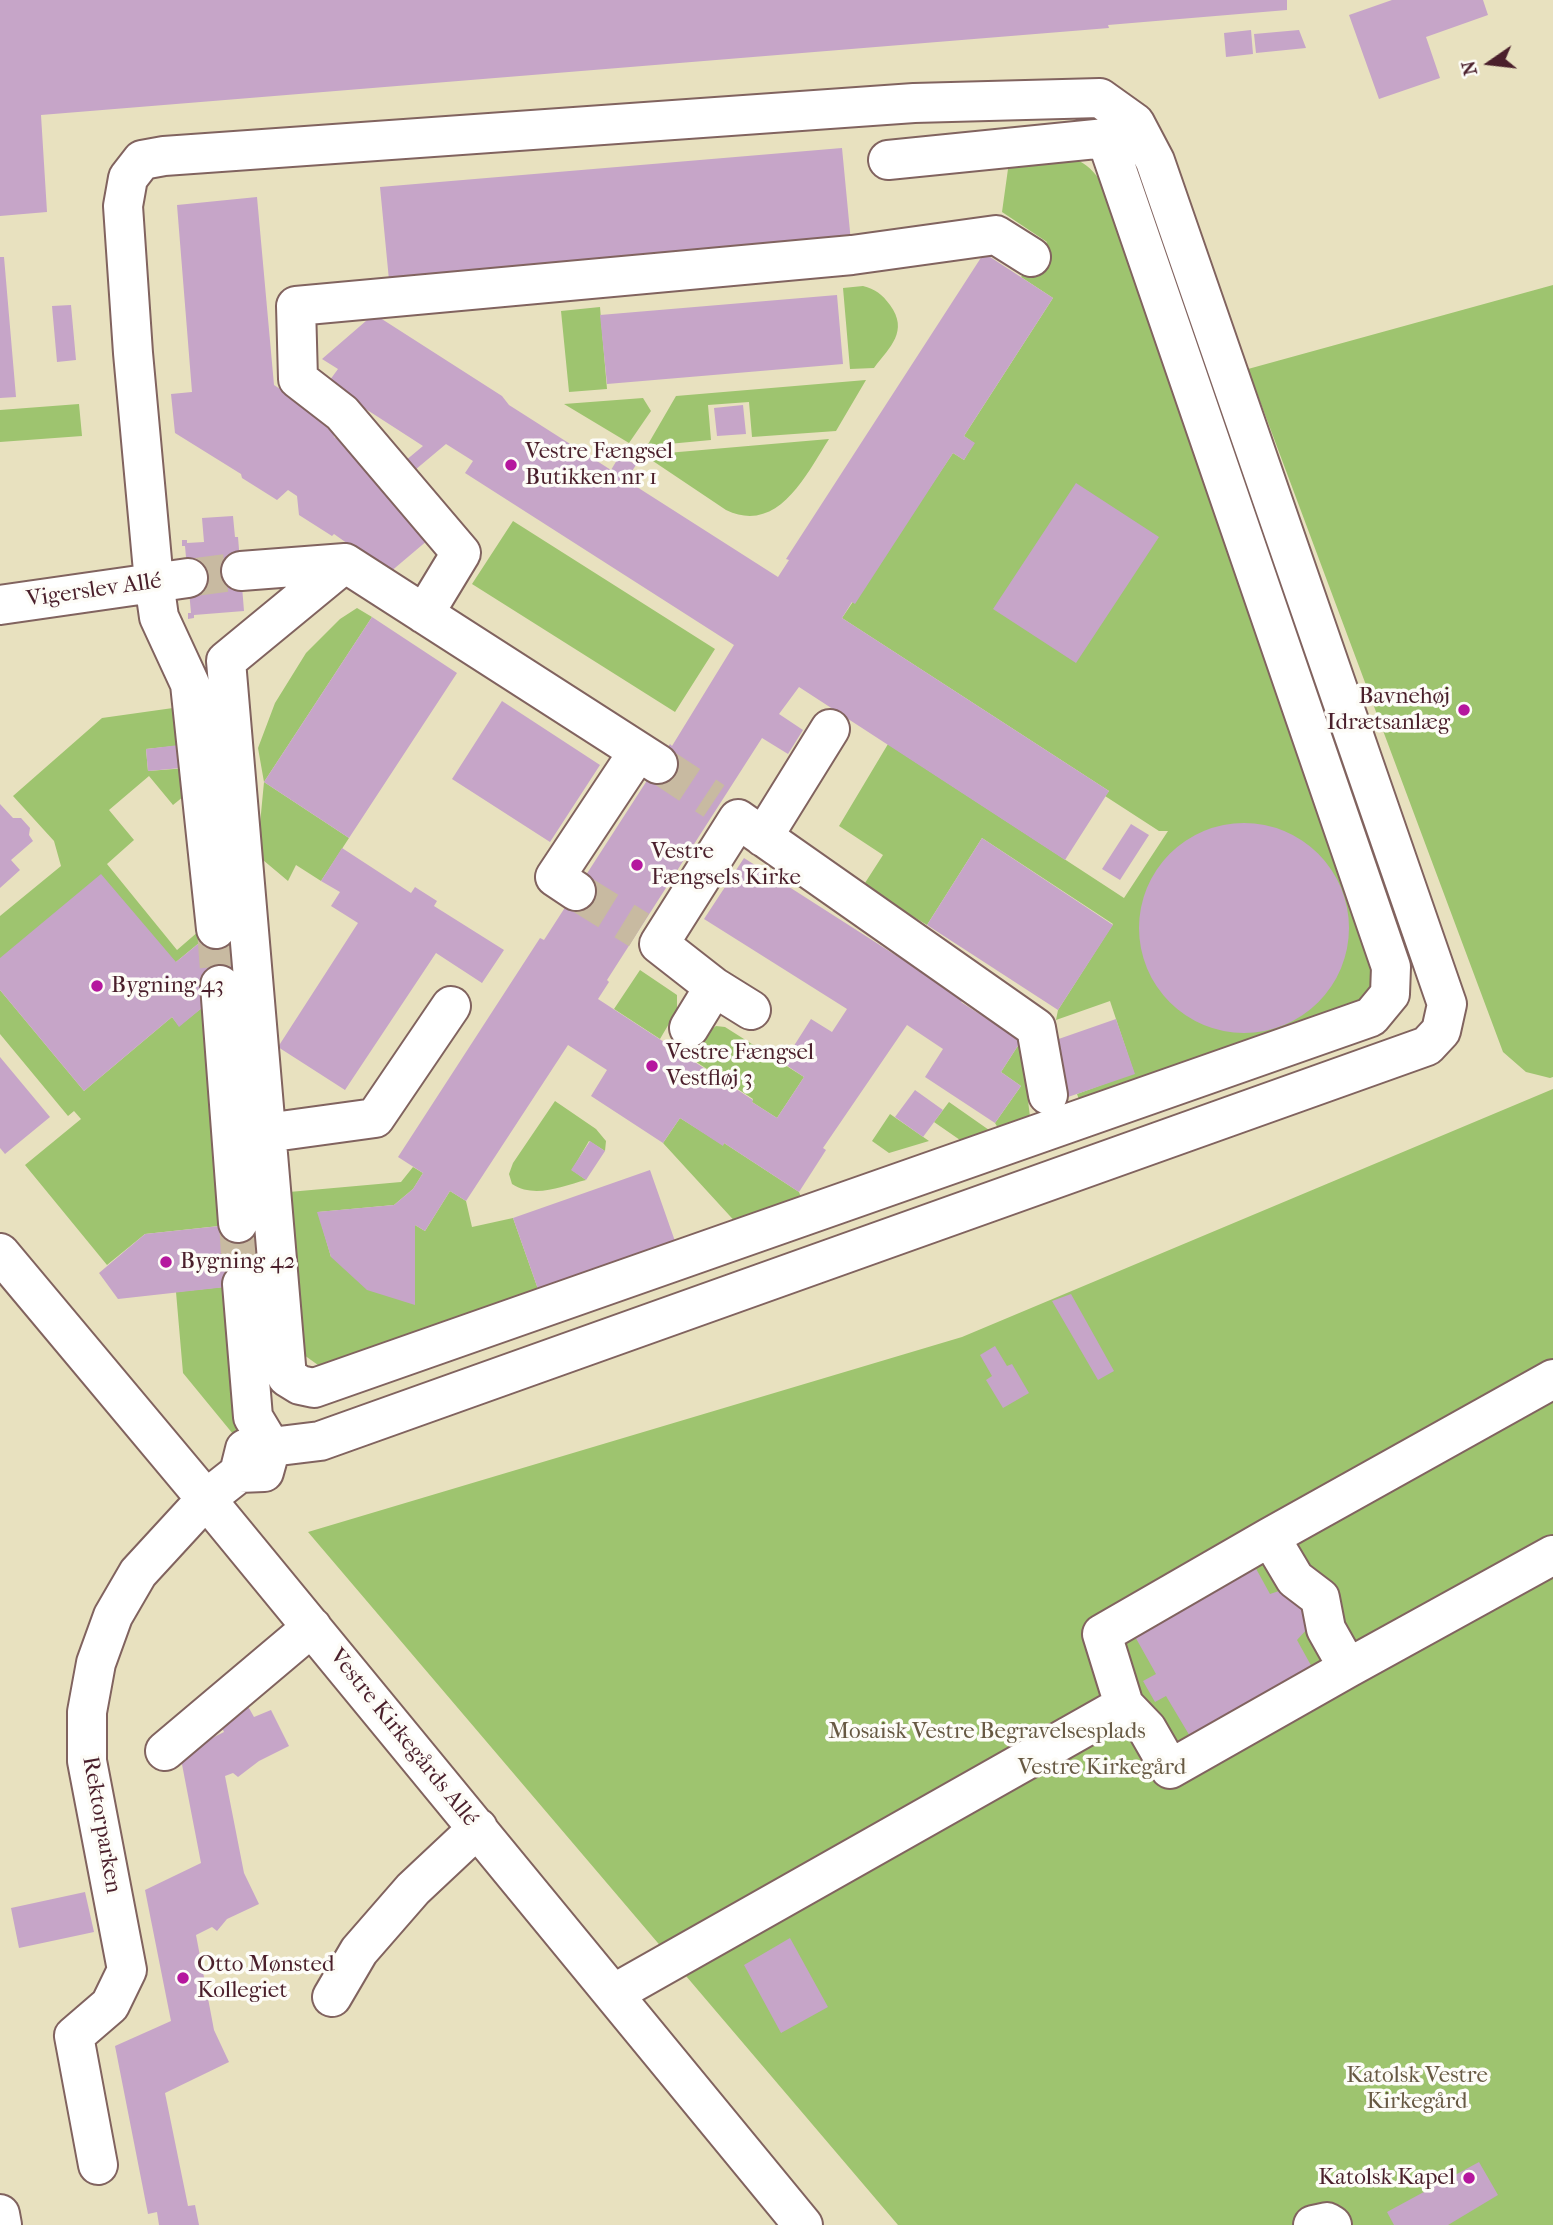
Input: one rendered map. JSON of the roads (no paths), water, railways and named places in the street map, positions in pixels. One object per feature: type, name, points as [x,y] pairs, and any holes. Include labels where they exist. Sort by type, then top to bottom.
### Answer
[{"type":"street","points":[[216,929],[190,684],[159,617],[171,580],[133,353],[123,206],[128,178],[142,160],[178,155],[900,104],[1100,98],[1135,123],[1155,161],[1447,1004],[1441,1031],[1427,1046],[320,1441],[271,1447]]},
{"type":"street","points":[[345,563],[226,661],[287,1377],[300,1385],[314,1388],[1371,1017],[1390,994],[1391,967],[1105,138],[888,160]]},
{"type":"street","points":[[424,614],[461,553],[342,413],[298,379],[296,306],[852,255],[996,235],[1031,257]]},
{"type":"street","points":[[241,571],[345,563],[648,758],[555,877],[576,891]]},
{"type":"street","name":"Vigerslev Allé","points":[[0,605],[171,580]]},
{"type":"street","points":[[751,1010],[714,987],[649,937],[738,819],[830,729]]},
{"type":"street","points":[[738,819],[1036,1028],[1048,1095]]},
{"type":"street","points":[[220,985],[238,1223]]},
{"type":"street","points":[[689,1028],[714,987]]},
{"type":"street","points":[[266,1133],[375,1118],[451,1006]]},
{"type":"street","name":"Vestre Kirkegårds Allé","points":[[0,1253],[312,1627],[803,2225]]},
{"type":"street","points":[[206,1499],[239,1473],[264,1472],[271,1447],[253,1418],[242,1284]]},
{"type":"street","points":[[1553,1379],[1269,1536],[1102,1634],[1124,1705],[1147,1729],[1170,1769],[1553,1555]]},
{"type":"street","name":"Rektorparken","points":[[98,2165],[74,2036],[110,2005],[127,1970],[87,1761],[87,1712],[96,1663],[113,1616],[138,1573],[206,1499]]},
{"type":"street","points":[[1269,1536],[1295,1579],[1320,1598],[1325,1629],[1348,1668]]},
{"type":"street","points":[[165,1751],[312,1627]]},
{"type":"street","points":[[613,1994],[1124,1705]]},
{"type":"street","points":[[332,1997],[359,1951],[413,1889],[478,1828]]},
{"type":"street","points":[[0,2214],[2,2225]]},
{"type":"street","points":[[1313,2225],[1326,2222],[1332,2225]]},
{"type":"tunnel","points":[[188,578],[241,571]]},
{"type":"tunnel","points":[[658,764],[714,801]]},
{"type":"tunnel","points":[[576,891],[639,930]]},
{"type":"tunnel","points":[[216,929],[220,985]]},
{"type":"tunnel","points":[[238,1223],[242,1284]]},
{"type":"place","name":"Vestre Fængsel Butikken nr 1","points":[[511,465]]},
{"type":"place","name":"Bavnehøj Idrætsanlæg","points":[[1464,710]]},
{"type":"place","name":"Vestre Fængsels Kirke","points":[[637,865]]},
{"type":"place","name":"Bygning 43","points":[[97,986]]},
{"type":"place","name":"Vestre Fængsel Vestfløj 3","points":[[652,1066]]},
{"type":"place","name":"Bygning 42","points":[[166,1262]]},
{"type":"place","name":"Otto Mønsted Kollegiet","points":[[183,1978]]},
{"type":"place","name":"Katolsk Kapel","points":[[1469,2178]]},
{"type":"park label","name":"Mosaisk Vestre Begravelsesplads","points":[[987,1732]]},
{"type":"park label","name":"Vestre Kirkegård","points":[[1102,1768]]},
{"type":"park label","name":"Katolsk Vestre Kirkegård","points":[[1417,2089]]}]
